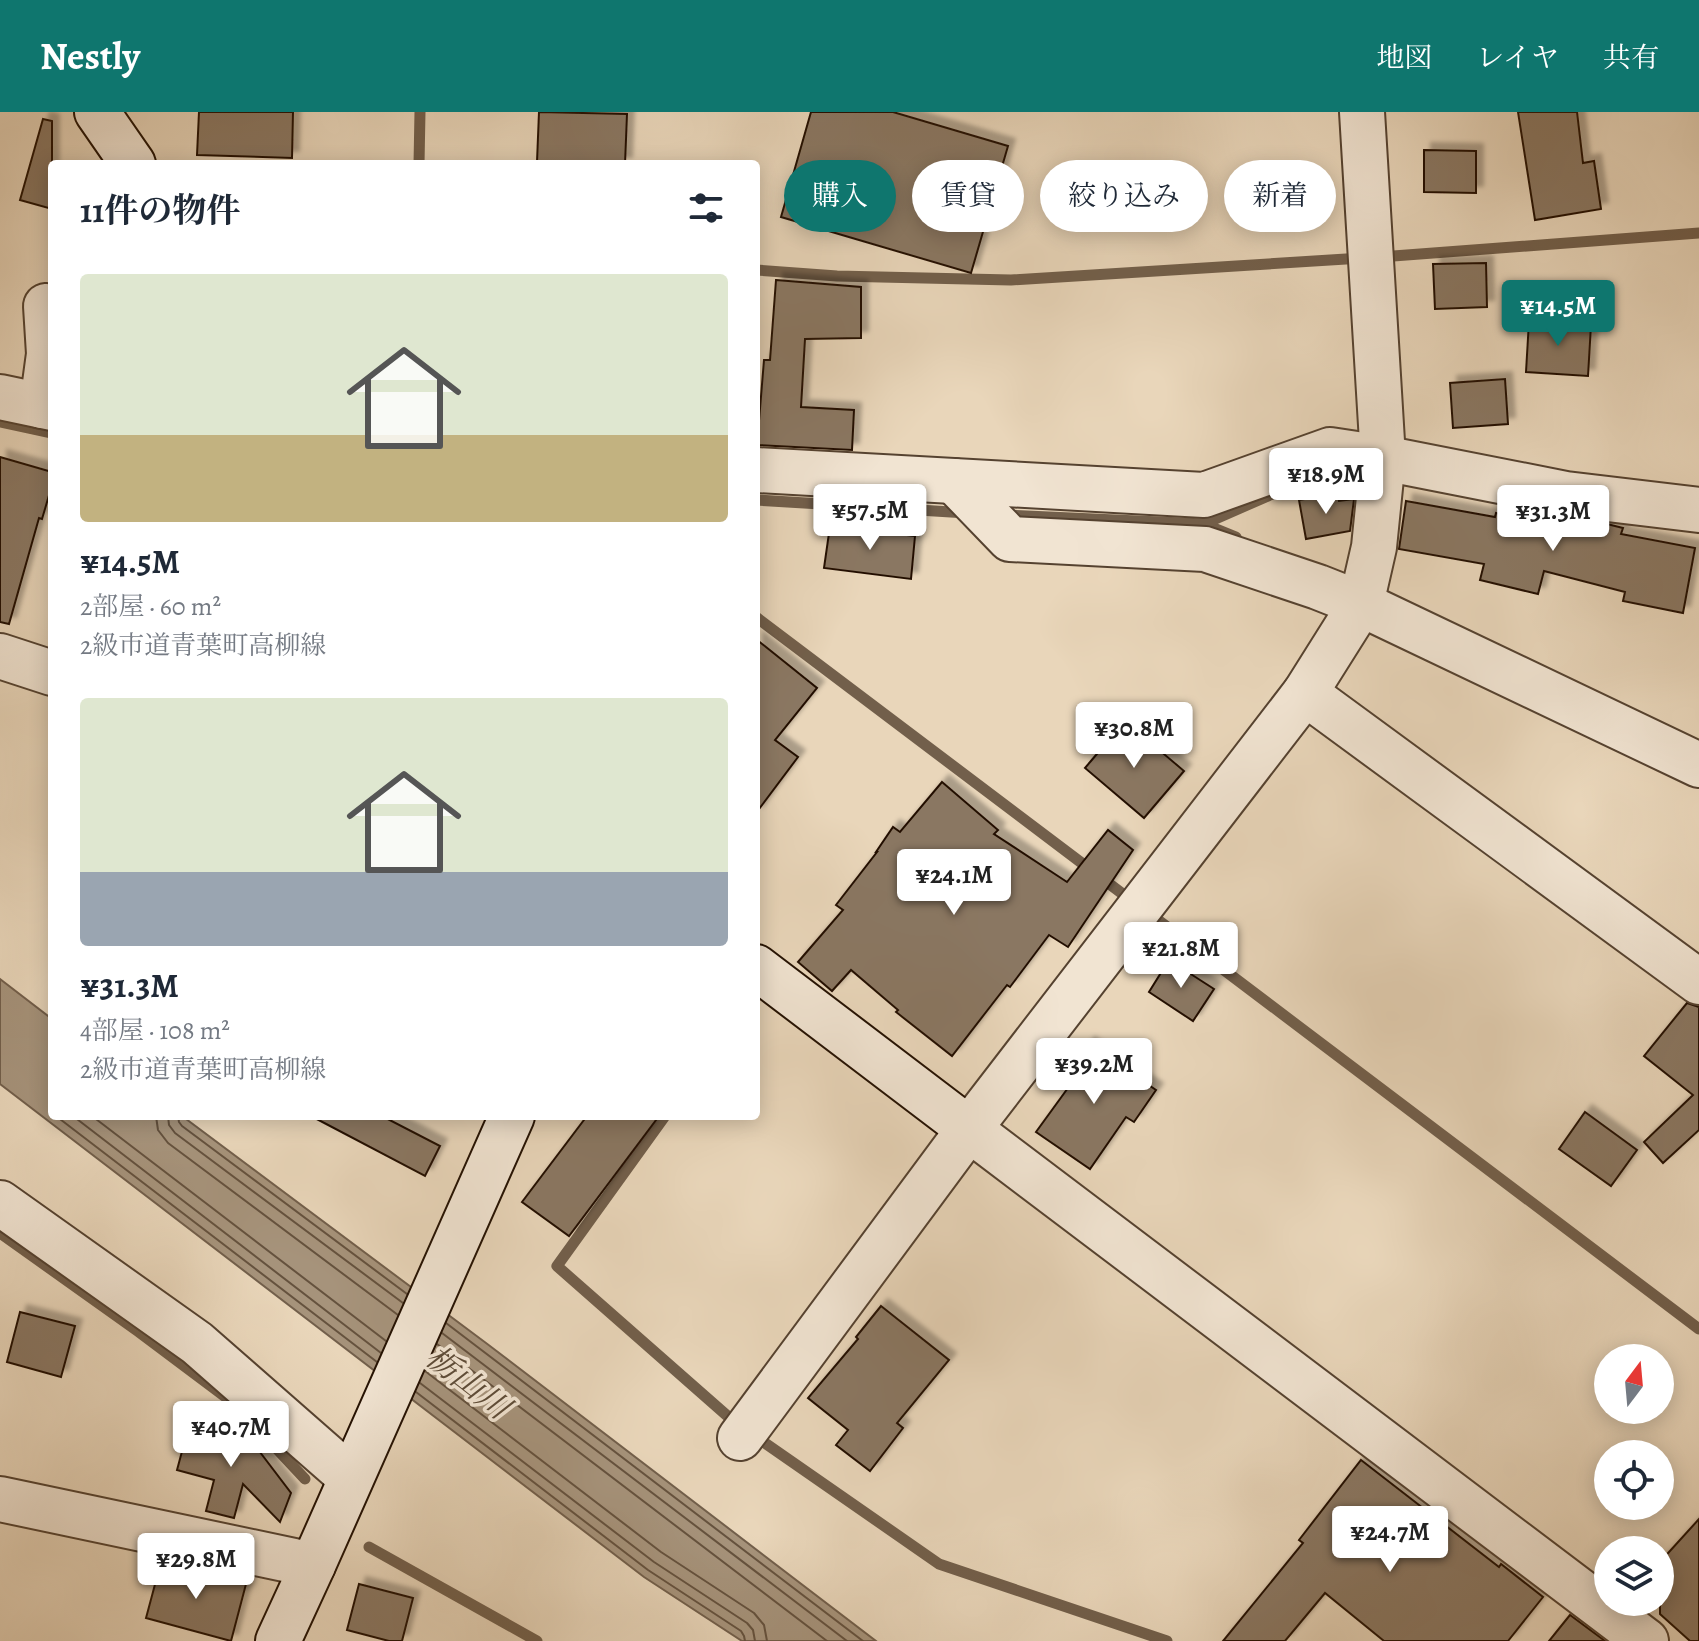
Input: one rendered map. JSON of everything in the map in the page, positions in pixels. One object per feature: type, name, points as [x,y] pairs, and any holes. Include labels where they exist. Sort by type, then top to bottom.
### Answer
[{"type":"street","points":[[97,112],[130,160]]},
{"type":"street","points":[[740,1438],[969,1129],[1305,693],[1364,590],[1374,547],[1381,478],[1362,112]]},
{"type":"street","points":[[46,306],[48,338]]},
{"type":"street","points":[[31,403],[48,357]]},
{"type":"street","points":[[760,470],[1204,495],[1330,450],[1381,478],[1566,494],[1699,510]]},
{"type":"street","points":[[954,481],[1010,539],[1205,549],[1318,587],[1364,590],[1699,765]]},
{"type":"street","points":[[0,656],[48,672]]},
{"type":"street","points":[[1305,693],[1699,982]]},
{"type":"street","points":[[760,970],[1646,1641]]},
{"type":"street","points":[[278,1641],[510,1120]]},
{"type":"street","points":[[0,1203],[358,1462]]},
{"type":"street","points":[[0,1499],[313,1565]]},
{"type":"water","name":"栃山川","points":[[0,979],[48,1016],[48,1120],[187,1120],[876,1641],[742,1641],[644,1577],[0,1084]]},
{"type":"building","points":[[199,112],[293,112],[292,158],[197,155]]},
{"type":"building","points":[[539,112],[627,114],[625,160],[537,160]]},
{"type":"building","points":[[811,112],[893,112],[1008,146],[1004,160],[912,160],[912,232],[983,232],[971,273],[832,232],[896,232],[896,160],[797,160]]},
{"type":"building","points":[[1518,112],[1577,112],[1583,163],[1594,161],[1601,209],[1535,220]]},
{"type":"building","points":[[43,119],[52,121],[48,208],[20,200]]},
{"type":"building","points":[[1424,150],[1476,151],[1476,193],[1424,192]]},
{"type":"building","points":[[1486,263],[1487,307],[1435,309],[1433,264]]},
{"type":"building","points":[[776,280],[861,287],[861,338],[805,339],[801,407],[854,410],[852,450],[760,445],[764,360],[770,360]]},
{"type":"building","points":[[1529,321],[1591,325],[1588,376],[1526,372]]},
{"type":"building","points":[[1505,379],[1508,424],[1453,428],[1450,383]]},
{"type":"building","points":[[0,457],[48,471],[48,499],[42,519],[39,518],[9,624],[0,622]]},
{"type":"building","points":[[1338,493],[1339,501],[1354,499],[1350,531],[1306,539],[1299,500]]},
{"type":"building","points":[[1406,501],[1495,517],[1496,513],[1572,531],[1575,520],[1607,524],[1623,528],[1621,534],[1695,548],[1683,613],[1623,601],[1625,592],[1544,571],[1538,594],[1480,580],[1484,564],[1399,549]]},
{"type":"building","points":[[830,526],[915,536],[911,579],[824,568]]},
{"type":"building","points":[[760,642],[817,688],[775,740],[798,757],[760,808]]},
{"type":"building","points":[[1125,721],[1184,771],[1144,818],[1085,768]]},
{"type":"building","points":[[942,782],[998,830],[994,834],[1067,882],[1108,830],[1133,850],[1068,947],[1049,935],[952,1056],[896,1012],[898,1010],[851,970],[832,991],[798,962],[843,910],[836,905],[893,827],[900,832]]},
{"type":"building","points":[[1169,960],[1214,989],[1193,1021],[1149,992]]},
{"type":"building","points":[[1687,1003],[1699,1007],[1699,1130],[1663,1163],[1644,1142],[1693,1095],[1644,1056]]},
{"type":"building","points":[[1088,1044],[1156,1090],[1134,1122],[1126,1117],[1090,1169],[1036,1132],[1073,1081],[1066,1076]]},
{"type":"building","points":[[1585,1112],[1637,1150],[1611,1186],[1559,1149]]},
{"type":"building","points":[[319,1120],[390,1120],[440,1146],[425,1176]]},
{"type":"building","points":[[584,1120],[656,1120],[569,1236],[522,1202]]},
{"type":"building","points":[[881,1306],[949,1360],[897,1423],[903,1428],[870,1471],[836,1445],[848,1430],[808,1398],[858,1339],[856,1337]]},
{"type":"building","points":[[20,1312],[75,1326],[61,1377],[7,1362]]},
{"type":"building","points":[[191,1418],[228,1427],[227,1430],[250,1439],[291,1493],[280,1522],[243,1484],[234,1518],[206,1511],[214,1480],[177,1470]]},
{"type":"building","points":[[1361,1460],[1499,1567],[1501,1564],[1543,1597],[1508,1641],[1384,1641],[1325,1593],[1285,1641],[1223,1641],[1303,1543],[1299,1540]]},
{"type":"building","points":[[1699,1519],[1699,1641],[1690,1641],[1662,1616],[1674,1616],[1674,1547]]},
{"type":"building","points":[[161,1562],[246,1584],[231,1641],[146,1618]]},
{"type":"building","points":[[359,1584],[413,1598],[402,1641],[389,1641],[347,1630]]},
{"type":"building","points":[[1570,1615],[1605,1641],[1549,1641]]},
{"type":"waterway","points":[[419,160],[420,112]]},
{"type":"waterway","points":[[1380,257],[1699,233]]},
{"type":"waterway","points":[[760,270],[837,276],[1011,280],[1362,258]]},
{"type":"waterway","points":[[0,422],[48,432]]},
{"type":"waterway","points":[[1204,524],[1270,495],[1331,479],[1371,482]]},
{"type":"waterway","points":[[760,500],[967,513]]},
{"type":"waterway","points":[[1004,515],[1204,524],[1236,537]]},
{"type":"waterway","points":[[760,620],[1132,901]]},
{"type":"waterway","points":[[1146,911],[1699,1329]]},
{"type":"waterway","points":[[662,1120],[557,1266],[732,1420]]},
{"type":"waterway","points":[[0,1233],[235,1404],[305,1479]]},
{"type":"waterway","points":[[752,1434],[939,1564],[1167,1641]]},
{"type":"waterway","points":[[369,1547],[537,1641]]}]
